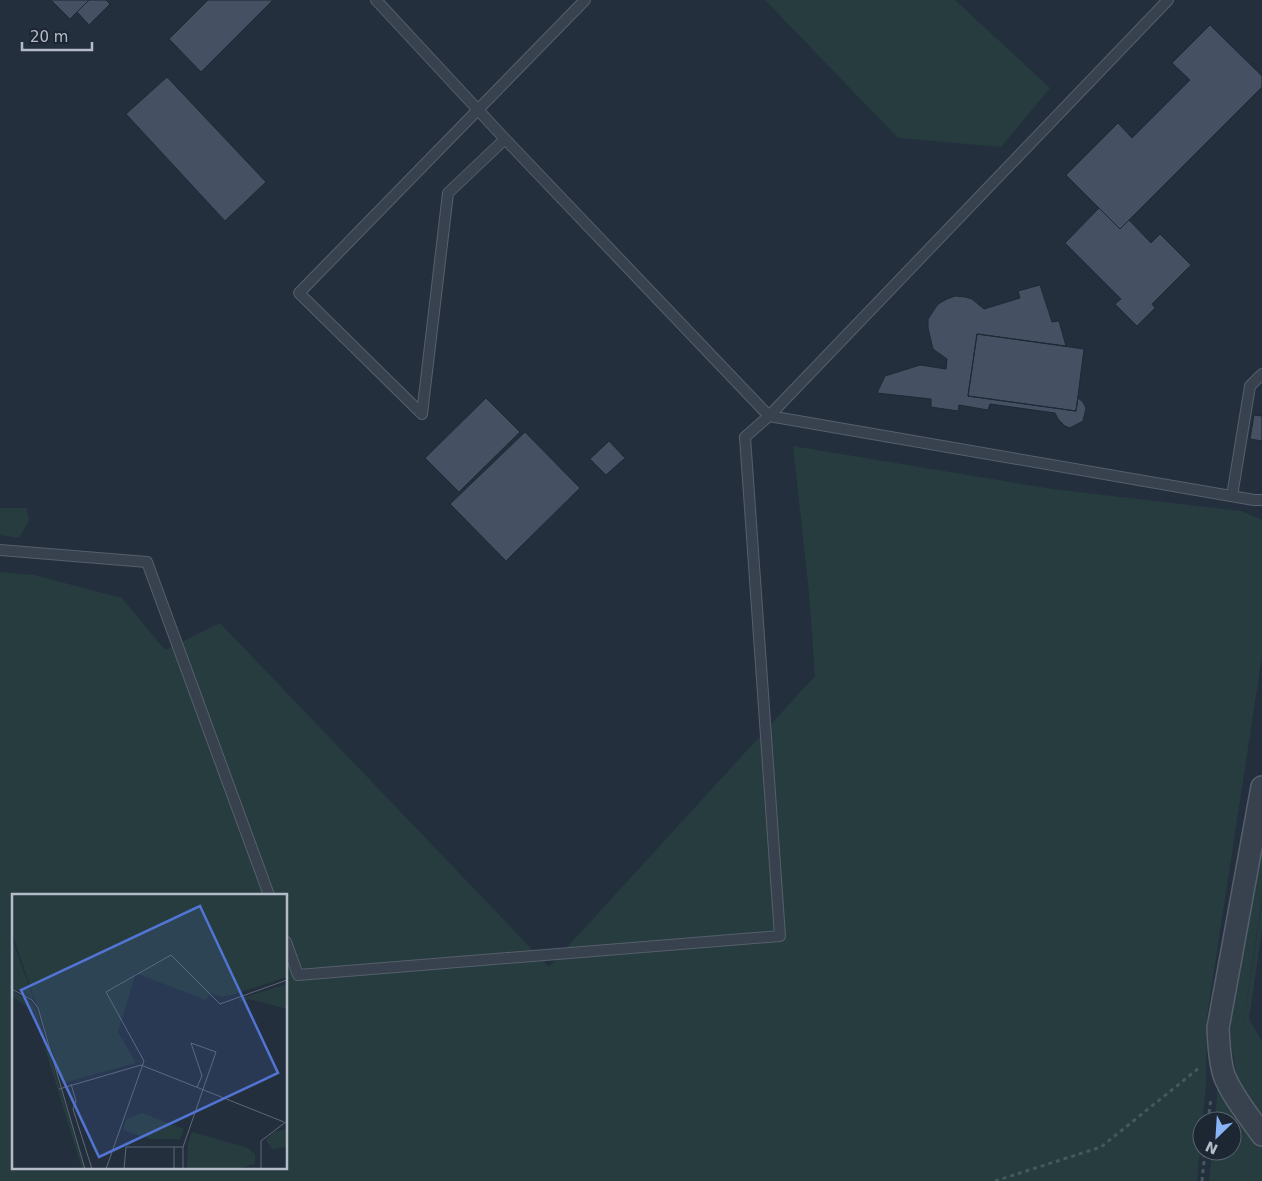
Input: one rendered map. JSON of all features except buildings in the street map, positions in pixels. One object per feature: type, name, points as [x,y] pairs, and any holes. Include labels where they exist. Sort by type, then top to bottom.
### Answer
[{"type":"street","points":[[1262,787],[1218,1028],[1219,1052],[1224,1074],[1232,1091],[1262,1135]]},
{"type":"lane","points":[[376,0],[769,416],[1262,500]]},
{"type":"lane","points":[[506,139],[448,193],[422,414],[299,293],[480,110],[585,0]]},
{"type":"lane","points":[[288,948],[298,975],[780,936],[745,436],[769,416],[1168,0]]},
{"type":"lane","points":[[1232,496],[1250,386],[1262,374]]},
{"type":"lane","points":[[0,550],[147,562],[269,894]]},
{"type":"path","points":[[995,1181],[1100,1147],[1219,1052]]},
{"type":"path","points":[[1202,1181],[1204,1161]]},
{"type":"green space","points":[[765,0],[955,0],[1050,88],[1001,147],[898,138]]},
{"type":"green space","points":[[793,446],[1052,489],[1241,511],[1262,520],[1262,656],[1207,1017],[1204,1111],[1192,1111],[1192,1161],[1199,1161],[1197,1181],[0,1181],[0,572],[34,575],[122,598],[165,650],[220,623],[549,967],[815,676],[809,593]]},
{"type":"green space","points":[[0,508],[27,508],[29,521],[19,538],[0,535]]},
{"type":"green space","points":[[1262,825],[1262,898],[1241,1039],[1262,903],[1262,930],[1249,1019],[1262,1041],[1262,1119],[1237,1076],[1230,1027]]},
{"type":"green space","points":[[1218,1084],[1237,1111],[1216,1111]]},
{"type":"green space","points":[[1242,1119],[1262,1148],[1262,1181],[1209,1181],[1211,1161],[1242,1161]]}]
